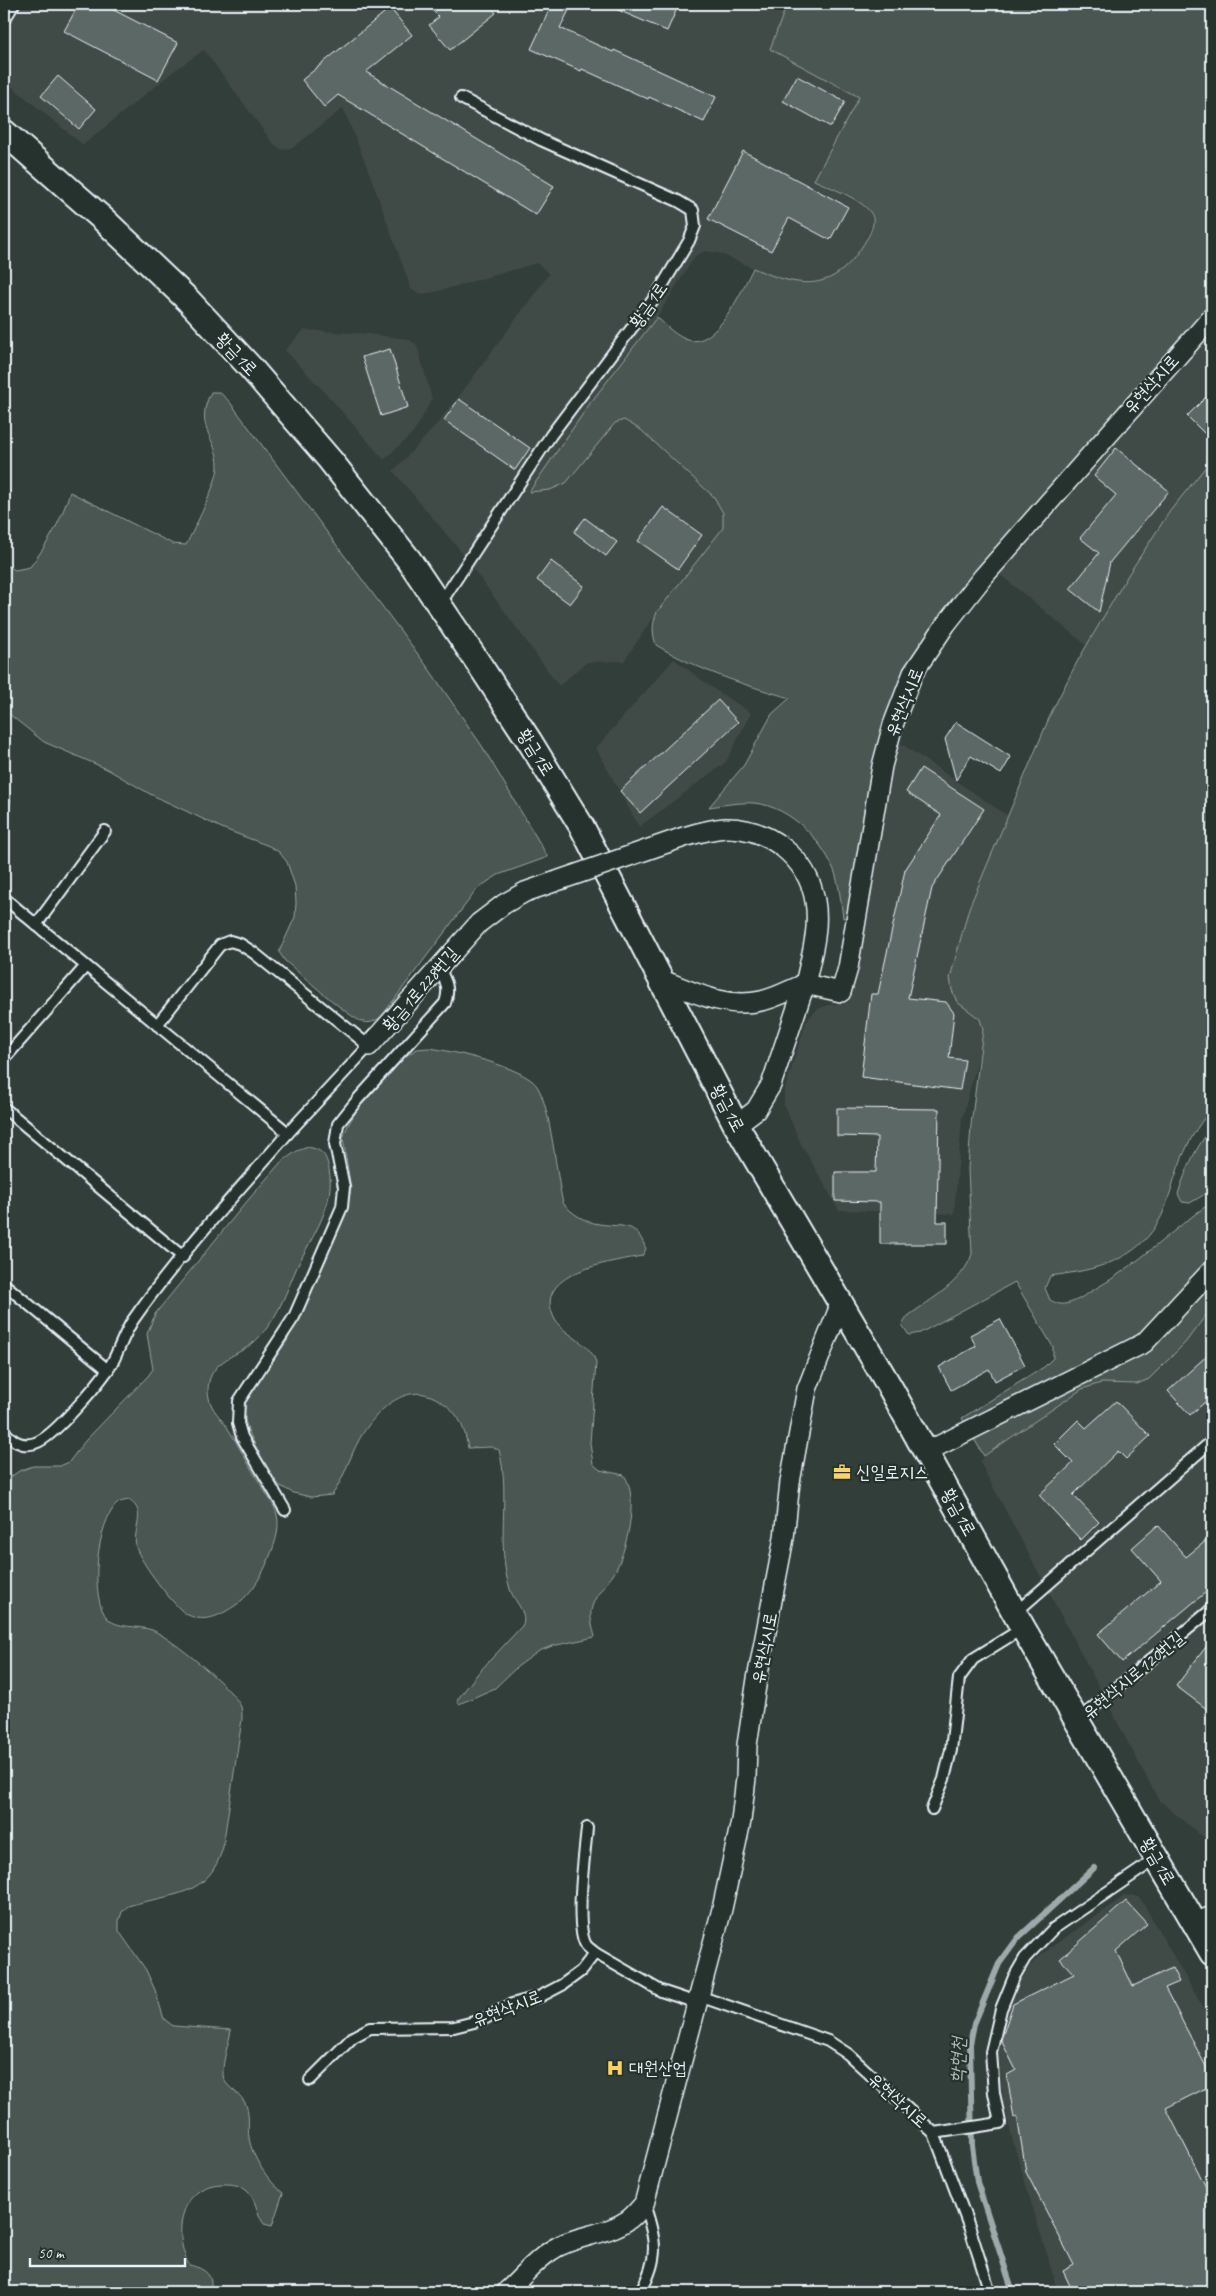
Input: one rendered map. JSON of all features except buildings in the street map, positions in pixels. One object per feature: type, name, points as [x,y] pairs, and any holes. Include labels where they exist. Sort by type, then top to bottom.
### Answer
[{"type":"street","name":"황금1로","points":[[4,132],[104,220],[187,299],[251,368],[367,506],[409,560],[530,742],[573,812],[736,1125],[841,1303],[1019,1621],[1156,1859],[1203,1920],[1212,1953]]},
{"type":"street","name":"유현삭시로","points":[[805,984],[841,992],[848,968],[882,766],[893,725],[913,673],[946,624],[983,577],[1212,317]]},
{"type":"street","name":"황금1로228번길","points":[[369,1046],[478,923],[504,904],[526,892],[684,837],[726,828],[750,831],[770,838],[788,851],[800,865],[810,883],[815,901],[816,920],[814,944],[805,984]]},
{"type":"street","points":[[660,979],[706,997],[743,1004],[763,1000],[805,984]]},
{"type":"street","points":[[736,1125],[756,1110],[771,1085],[805,984]]},
{"type":"street","points":[[926,1452],[1144,1343],[1212,1270]]},
{"type":"street","name":"유현삭시로","points":[[644,2204],[722,1909],[741,1821],[748,1745],[757,1679],[783,1547],[790,1482],[808,1389],[841,1303]]},
{"type":"street","points":[[506,2292],[537,2261],[553,2249],[574,2240],[610,2230],[629,2220],[644,2204]]},
{"type":"lane","points":[[4,20],[14,4]]},
{"type":"lane","name":"황금1로","points":[[439,605],[551,435],[656,296],[689,241],[695,226],[693,210],[678,200],[541,140],[461,98]]},
{"type":"lane","points":[[36,925],[105,832]]},
{"type":"lane","points":[[4,898],[85,967],[288,1133]]},
{"type":"lane","points":[[157,1025],[220,945],[230,941],[254,953],[369,1046]]},
{"type":"lane","points":[[4,1059],[85,967]]},
{"type":"lane","points":[[285,1510],[242,1437],[238,1423],[239,1401],[294,1317],[342,1207],[344,1188],[335,1144],[338,1124],[358,1099],[445,1003],[448,987],[439,968]]},
{"type":"lane","name":"황금1로228번길","points":[[4,1431],[18,1444],[30,1445],[42,1440],[57,1428],[108,1370],[132,1322],[183,1257],[288,1133],[369,1046]]},
{"type":"lane","points":[[4,1108],[183,1257]]},
{"type":"lane","points":[[4,1284],[108,1370]]},
{"type":"lane","points":[[932,1809],[944,1779],[951,1750],[959,1678],[973,1659],[1019,1621],[1212,1441]]},
{"type":"lane","name":"유현삭시로120번길","points":[[1077,1721],[1212,1609]]},
{"type":"lane","points":[[587,1828],[582,1885],[582,1930],[586,1945],[595,1953]]},
{"type":"lane","points":[[990,2292],[965,2213],[934,2133],[1000,2123],[994,2093],[991,2052],[1001,2009],[1014,1977],[1025,1958],[1053,1928],[1156,1859]]},
{"type":"lane","name":"유현삭시로","points":[[310,2080],[353,2037],[370,2028],[444,2028],[482,2020],[512,2004],[541,1996],[562,1985],[580,1971],[595,1953],[661,1991],[698,2000],[828,2041],[848,2054],[934,2133]]},
{"type":"lane","points":[[640,2292],[654,2259],[655,2236],[644,2204]]},
{"type":"shaded area","points":[[4,4],[787,4],[771,49],[859,97],[814,180],[860,203],[871,213],[873,222],[858,254],[840,274],[822,281],[799,282],[773,277],[719,253],[705,251],[695,256],[657,317],[591,402],[575,473],[588,454],[615,423],[624,420],[641,430],[685,469],[714,497],[723,513],[723,528],[657,612],[624,661],[587,662],[559,686],[458,548],[393,471],[431,431],[460,395],[549,274],[537,263],[435,292],[421,294],[411,289],[369,172],[343,108],[294,147],[282,150],[272,142],[204,50],[174,71],[83,145],[4,80]]},
{"type":"shaded area","points":[[787,4],[1212,4],[1212,303],[1150,370],[908,665],[883,726],[871,771],[849,917],[843,918],[836,876],[831,864],[824,851],[805,828],[781,811],[754,803],[709,807],[744,765],[772,714],[790,698],[721,676],[656,645],[653,628],[657,612],[723,528],[723,513],[714,497],[641,430],[624,420],[615,423],[566,483],[550,490],[529,492],[591,402],[657,317],[680,336],[688,340],[699,340],[709,335],[718,327],[727,315],[753,268],[788,280],[803,283],[817,282],[831,278],[843,269],[855,257],[868,237],[873,219],[866,207],[860,202],[814,180],[859,97],[770,49]]},
{"type":"shaded area","points":[[1212,329],[1212,459],[1170,511],[1128,575],[1086,645],[998,573]]},
{"type":"shaded area","points":[[304,330],[368,334],[408,339],[417,345],[432,399],[414,432],[384,460],[285,350]]},
{"type":"shaded area","points":[[211,392],[219,392],[229,401],[429,669],[482,746],[548,857],[498,875],[478,888],[381,1017],[375,1021],[366,1023],[356,1019],[285,961],[279,952],[295,917],[296,903],[295,886],[287,862],[279,852],[269,846],[224,829],[150,794],[107,769],[44,742],[4,710],[4,564],[15,570],[30,567],[53,532],[70,492],[173,544],[186,545],[205,506],[217,473],[217,456],[205,424],[206,404]]},
{"type":"shaded area","points":[[1212,459],[1212,1109],[1201,1122],[1188,1145],[1162,1215],[1153,1231],[1142,1243],[1129,1253],[1100,1266],[1050,1276],[1045,1288],[1050,1300],[1057,1303],[1064,1304],[1076,1300],[1111,1280],[1212,1202],[1212,1307],[1185,1343],[1149,1379],[1137,1384],[1101,1383],[1082,1389],[984,1456],[962,1418],[1044,1367],[1053,1358],[1053,1347],[1015,1282],[920,1333],[909,1335],[902,1325],[908,1316],[954,1281],[968,1264],[972,1254],[968,1169],[971,1125],[983,1029],[980,1019],[957,1002],[950,978],[969,908],[1052,711],[1077,662],[1128,575],[1170,511]]},
{"type":"shaded area","points":[[674,659],[711,687],[751,713],[726,762],[639,827],[596,748]]},
{"type":"shaded area","points":[[897,741],[1008,816],[969,908],[950,978],[968,1011],[980,1019],[983,1029],[982,1044],[962,1119],[954,1214],[839,1210],[801,1144],[784,1105],[784,1092],[806,1022],[816,1010],[828,1005],[849,1002],[867,920],[890,771]]},
{"type":"shaded area","points":[[429,1048],[487,1061],[518,1072],[530,1079],[537,1086],[546,1110],[563,1203],[570,1211],[589,1221],[633,1229],[638,1233],[646,1249],[642,1256],[601,1264],[572,1275],[560,1282],[553,1292],[550,1304],[557,1323],[586,1346],[596,1363],[590,1443],[593,1464],[600,1470],[624,1475],[629,1485],[631,1497],[629,1525],[618,1566],[592,1606],[591,1618],[595,1637],[552,1646],[539,1651],[517,1667],[495,1688],[459,1704],[457,1700],[479,1672],[522,1626],[524,1621],[522,1612],[510,1589],[506,1572],[503,1537],[504,1484],[499,1450],[492,1447],[468,1448],[459,1419],[450,1408],[437,1399],[425,1394],[413,1394],[392,1402],[373,1420],[359,1440],[332,1495],[311,1497],[293,1493],[279,1485],[267,1470],[248,1430],[244,1417],[245,1404],[250,1393],[287,1341],[345,1216],[351,1189],[343,1138],[348,1125],[358,1108],[406,1056],[417,1049]]},
{"type":"shaded area","points":[[1212,1127],[1212,1190],[1190,1203],[1182,1202],[1178,1194],[1184,1176],[1196,1150]]},
{"type":"shaded area","points":[[308,1147],[323,1154],[327,1160],[330,1182],[326,1208],[278,1311],[268,1327],[252,1344],[217,1367],[211,1375],[208,1393],[216,1413],[227,1427],[276,1511],[278,1521],[277,1533],[274,1546],[264,1569],[249,1593],[228,1610],[217,1616],[206,1618],[188,1615],[167,1595],[139,1553],[135,1540],[139,1515],[135,1505],[129,1500],[118,1503],[105,1525],[100,1542],[97,1578],[98,1595],[102,1609],[108,1619],[123,1626],[152,1630],[161,1635],[215,1677],[241,1707],[242,1719],[223,1847],[217,1864],[198,1885],[187,1891],[128,1906],[122,1912],[119,1921],[119,1931],[146,1970],[155,1990],[164,2019],[173,2026],[231,2030],[224,2064],[224,2079],[246,2105],[249,2138],[257,2161],[266,2175],[283,2193],[272,2226],[264,2224],[250,2194],[236,2185],[210,2186],[198,2192],[189,2201],[181,2225],[181,2239],[189,2265],[199,2268],[210,2277],[211,2286],[209,2292],[4,2292],[4,1482],[19,1471],[33,1466],[60,1466],[69,1462],[85,1441],[148,1376],[153,1369],[147,1334],[155,1314],[281,1162],[297,1151]]},
{"type":"shaded area","points":[[1212,1307],[1212,1842],[1199,1834],[1158,1799],[980,1462],[984,1456],[1082,1389],[1101,1383],[1137,1384],[1185,1343]]},
{"type":"shaded area","points":[[1132,1895],[1139,1897],[1212,2023],[1212,2292],[1058,2292],[1013,2142],[1003,2100],[998,2044],[1000,2027],[1016,1989],[1028,1968],[1039,1956],[1124,1896]]},
{"type":"waterway","name":"학현천","points":[[1013,2292],[977,2182],[972,2146],[970,2044],[974,2024],[999,1964],[1018,1938],[1094,1868]]},
{"type":"place","name":"신일로지스","points":[[842,1472]]},
{"type":"place","name":"대원산업","points":[[615,2068]]}]
